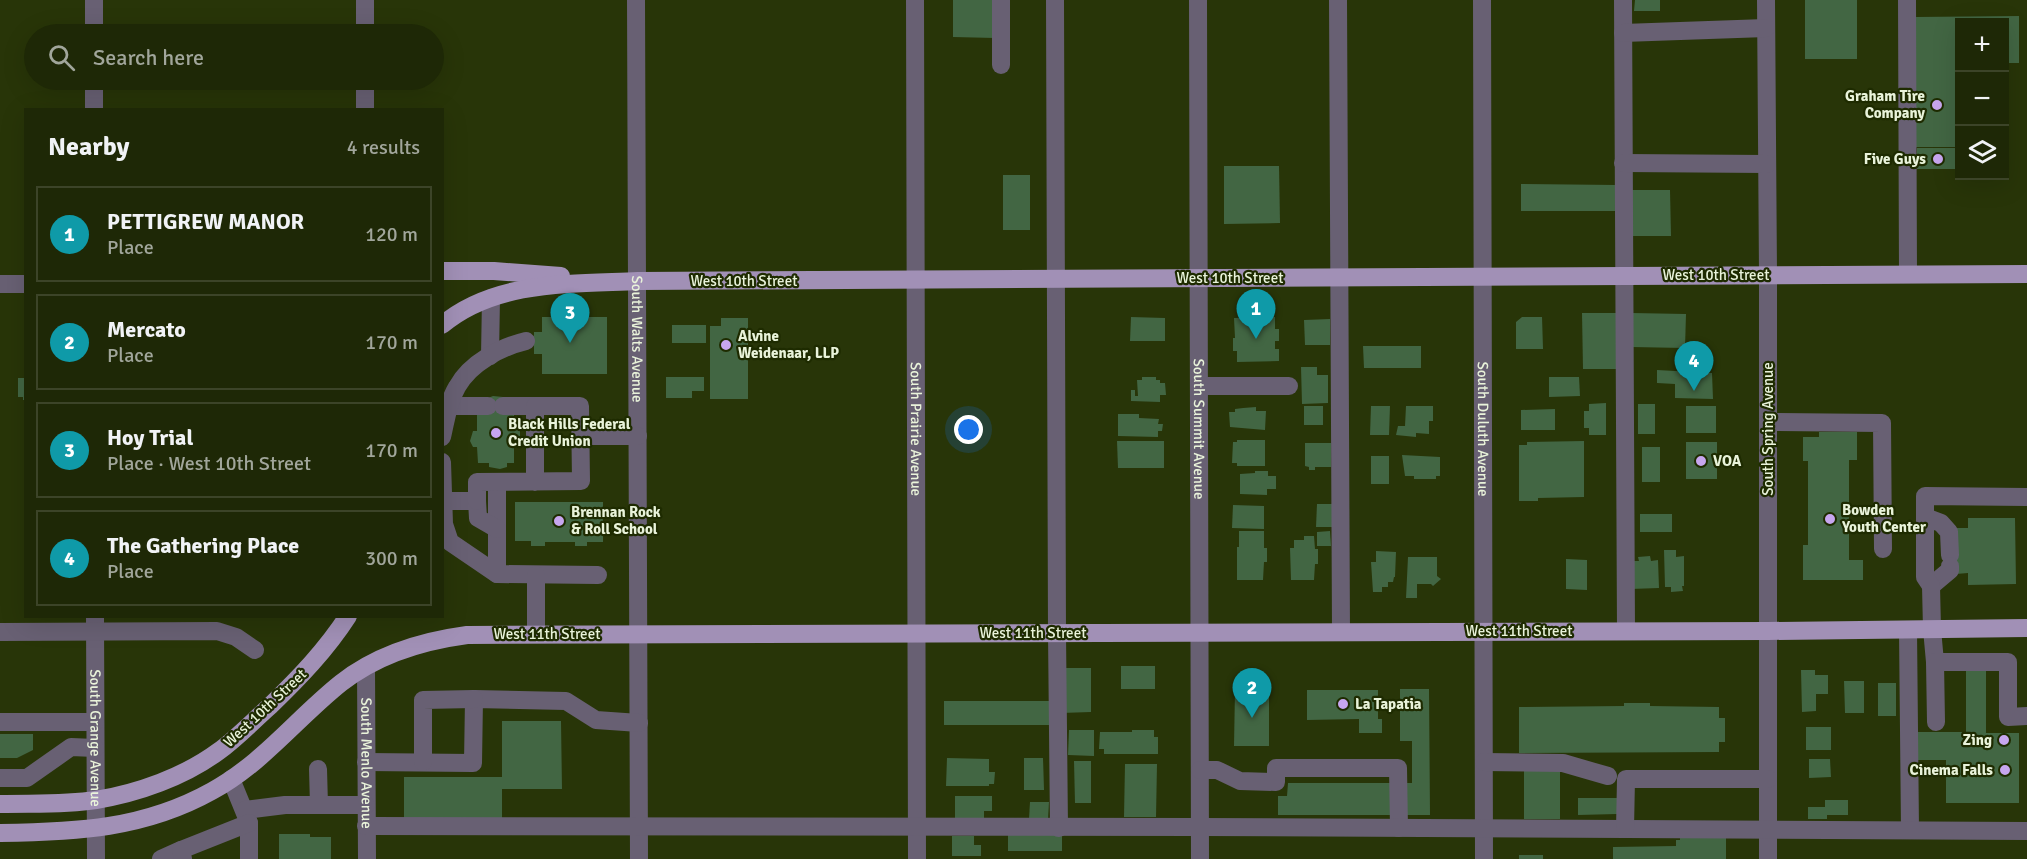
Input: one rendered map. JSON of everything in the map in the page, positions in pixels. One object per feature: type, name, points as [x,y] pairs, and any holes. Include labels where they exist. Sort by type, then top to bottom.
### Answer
[{"type":"main road","points":[[444,271],[494,271],[638,281]]},
{"type":"main road","name":"West 10th Street","points":[[444,325],[463,311],[491,298],[522,290],[555,285],[638,281],[2027,274]]},
{"type":"main road","name":"West 10th Street","points":[[0,804],[96,800],[136,790],[169,778],[217,752],[248,726],[306,669],[338,632],[347,618]]},
{"type":"main road","name":"West 11th Street","points":[[0,833],[96,829],[163,813],[213,790],[231,778],[263,754],[343,682],[366,667],[407,648],[437,639],[468,635],[1768,631],[2027,628]]},
{"type":"street","points":[[94,0],[94,24]]},
{"type":"street","points":[[364,0],[365,24]]},
{"type":"street","name":"South Walts Avenue","points":[[636,0],[639,859]]},
{"type":"street","name":"South Prairie Avenue","points":[[915,0],[917,859]]},
{"type":"street","points":[[1001,0],[1001,65]]},
{"type":"street","points":[[1055,0],[1059,828]]},
{"type":"street","name":"South Summit Avenue","points":[[1198,0],[1200,859]]},
{"type":"street","points":[[1338,0],[1341,632]]},
{"type":"street","name":"South Duluth Avenue","points":[[1482,0],[1484,859]]},
{"type":"street","points":[[1623,0],[1626,631]]},
{"type":"street","name":"South Spring Avenue","points":[[1766,0],[1768,859]]},
{"type":"street","points":[[1906,0],[1908,274]]},
{"type":"street","points":[[1623,33],[1766,28]]},
{"type":"street","points":[[94,90],[94,108]]},
{"type":"street","points":[[365,90],[365,108]]},
{"type":"street","points":[[1623,163],[1767,164]]},
{"type":"street","points":[[0,284],[24,284]]},
{"type":"street","points":[[490,356],[491,298]]},
{"type":"street","points":[[444,428],[457,386],[475,366],[504,347],[526,341]]},
{"type":"street","points":[[1200,386],[1289,386]]},
{"type":"street","points":[[449,406],[580,406],[581,482],[477,482],[477,518],[497,529]]},
{"type":"street","points":[[535,406],[535,482]]},
{"type":"street","points":[[1768,422],[1882,423],[1882,549]]},
{"type":"street","points":[[580,436],[638,436]]},
{"type":"street","points":[[497,482],[497,574]]},
{"type":"street","points":[[1936,722],[1931,586],[1925,577],[1925,496],[2027,497]]},
{"type":"street","points":[[444,501],[477,501]]},
{"type":"street","points":[[1925,517],[1941,523],[1949,532],[1950,570],[1931,586]]},
{"type":"street","points":[[444,524],[450,542],[497,574],[598,575]]},
{"type":"street","points":[[536,575],[536,634]]},
{"type":"street","points":[[0,633],[95,624],[217,631],[236,637],[255,650]]},
{"type":"street","name":"South Grange Avenue","points":[[95,624],[96,859]]},
{"type":"street","points":[[1908,630],[1910,830]]},
{"type":"street","points":[[1935,662],[2008,662],[2008,717],[2027,716]]},
{"type":"street","name":"South Menlo Avenue","points":[[366,667],[367,859]]},
{"type":"street","points":[[366,762],[473,763],[474,699]]},
{"type":"street","points":[[423,762],[423,700],[566,701],[596,720],[639,723]]},
{"type":"street","points":[[0,722],[95,722]]},
{"type":"street","points":[[0,778],[27,778],[70,747],[96,748]]},
{"type":"street","points":[[1484,762],[1563,763],[1608,776]]},
{"type":"street","points":[[1200,770],[1217,770],[1240,781],[1276,782],[1276,768],[1398,768],[1400,828]]},
{"type":"street","points":[[318,769],[319,805]]},
{"type":"street","points":[[231,778],[247,816],[249,859]]},
{"type":"street","points":[[1625,829],[1626,778],[1768,778]]},
{"type":"street","points":[[161,859],[182,854],[247,816],[285,805],[366,805]]},
{"type":"street","points":[[366,826],[2027,831]]},
{"type":"building","points":[[953,0],[995,0],[995,38],[953,37]]},
{"type":"building","points":[[1635,0],[1660,0],[1660,11],[1634,11]]},
{"type":"building","points":[[1805,0],[1857,0],[1857,59],[1805,59]]},
{"type":"building","name":"Graham Tire Company","points":[[2019,16],[2019,63],[2009,63],[2009,18],[1955,18],[1955,147],[1916,147],[1915,17]]},
{"type":"building","name":"Five Guys","points":[[1917,148],[1955,148],[1955,169],[1917,169]]},
{"type":"building","points":[[1224,166],[1279,166],[1280,223],[1224,224]]},
{"type":"building","points":[[1003,175],[1030,175],[1030,230],[1003,230]]},
{"type":"building","points":[[1521,184],[1617,185],[1617,211],[1521,211]]},
{"type":"building","points":[[1631,190],[1670,190],[1671,236],[1631,236]]},
{"type":"building","points":[[1582,313],[1617,313],[1618,369],[1583,369]]},
{"type":"building","points":[[1632,313],[1686,314],[1685,348],[1631,347]]},
{"type":"building","points":[[542,317],[607,317],[607,374],[542,374],[542,354],[534,354],[534,332],[542,332]]},
{"type":"building","points":[[1131,317],[1165,318],[1165,341],[1130,341]]},
{"type":"building","points":[[1275,317],[1275,329],[1279,329],[1279,341],[1275,341],[1275,349],[1279,349],[1279,361],[1237,362],[1237,351],[1233,351],[1234,318]]},
{"type":"building","points":[[1522,317],[1542,317],[1543,349],[1516,349],[1516,322]]},
{"type":"building","points":[[721,318],[748,318],[748,399],[710,399],[710,326],[721,326]]},
{"type":"building","points":[[1330,319],[1330,345],[1305,345],[1304,320]]},
{"type":"building","points":[[672,325],[706,325],[706,343],[672,343]]},
{"type":"building","points":[[1363,346],[1421,346],[1421,368],[1364,368]]},
{"type":"building","points":[[1301,367],[1317,367],[1317,375],[1328,375],[1328,403],[1302,404]]},
{"type":"building","points":[[1657,370],[1712,373],[1713,399],[1675,398],[1675,384],[1657,383]]},
{"type":"building","points":[[666,377],[704,377],[704,391],[692,391],[692,398],[666,398]]},
{"type":"building","points":[[1142,377],[1156,377],[1160,383],[1165,383],[1166,395],[1160,395],[1160,402],[1131,401],[1131,390],[1135,390],[1135,396],[1138,396],[1137,380],[1142,380]]},
{"type":"building","points":[[1549,377],[1579,377],[1580,396],[1549,397]]},
{"type":"building","points":[[18,378],[24,378],[24,400],[23,397],[18,397]]},
{"type":"building","name":"Black Hills Federal Credit Union","points":[[503,397],[504,414],[514,414],[514,430],[520,430],[520,445],[514,445],[514,463],[507,463],[507,467],[500,469],[489,467],[489,463],[478,463],[477,447],[473,447],[470,441],[473,431],[477,431],[477,414],[488,398]]},
{"type":"building","points":[[1606,403],[1606,435],[1589,435],[1589,428],[1584,428],[1584,411],[1589,411],[1589,404]]},
{"type":"building","points":[[1638,404],[1655,404],[1655,434],[1638,434]]},
{"type":"building","points":[[1304,406],[1323,406],[1323,425],[1304,425]]},
{"type":"building","points":[[1371,406],[1390,406],[1389,435],[1370,435]]},
{"type":"building","points":[[1406,406],[1433,406],[1433,421],[1429,421],[1429,434],[1416,433],[1416,437],[1396,435],[1398,426],[1405,426]]},
{"type":"building","points":[[1686,406],[1716,406],[1716,433],[1686,433]]},
{"type":"building","points":[[1256,407],[1256,411],[1266,411],[1265,430],[1230,427],[1229,412],[1235,412],[1235,409]]},
{"type":"building","points":[[1555,409],[1555,430],[1521,430],[1521,410]]},
{"type":"building","points":[[1118,414],[1139,414],[1139,418],[1159,419],[1158,424],[1163,424],[1162,431],[1158,431],[1158,437],[1118,436]]},
{"type":"building","points":[[1819,432],[1857,432],[1857,460],[1849,460],[1849,560],[1863,560],[1863,580],[1803,580],[1803,545],[1808,545],[1808,461],[1803,461],[1803,437],[1819,437]]},
{"type":"building","points":[[1265,440],[1265,466],[1237,466],[1237,463],[1232,463],[1233,442]]},
{"type":"building","points":[[1117,441],[1164,441],[1164,468],[1118,468]]},
{"type":"building","points":[[1584,441],[1584,497],[1538,498],[1538,501],[1519,501],[1519,445],[1527,445],[1527,442]]},
{"type":"building","name":"VOA","points":[[1686,442],[1717,442],[1717,479],[1686,479]]},
{"type":"building","points":[[1305,443],[1331,443],[1331,467],[1315,467],[1315,470],[1309,470],[1309,467],[1305,466]]},
{"type":"building","points":[[1642,447],[1660,447],[1660,482],[1642,482]]},
{"type":"building","points":[[1402,455],[1440,457],[1440,476],[1436,476],[1436,479],[1414,479],[1414,476],[1405,476]]},
{"type":"building","points":[[1371,456],[1389,456],[1389,484],[1371,484]]},
{"type":"building","points":[[1255,471],[1268,471],[1268,476],[1276,476],[1276,489],[1267,489],[1267,495],[1240,494],[1240,474],[1255,473]]},
{"type":"building","name":"Brennan Rock & Roll School","points":[[515,502],[603,502],[603,542],[587,542],[587,546],[575,546],[575,542],[545,542],[545,546],[531,546],[531,541],[515,541]]},
{"type":"building","points":[[1317,504],[1332,504],[1332,527],[1316,527]]},
{"type":"building","points":[[1233,505],[1264,506],[1264,529],[1232,528]]},
{"type":"building","points":[[1640,514],[1672,514],[1672,532],[1640,532]]},
{"type":"building","points":[[1968,518],[2015,518],[2016,584],[1968,585],[1968,573],[1956,574],[1955,528],[1968,528]]},
{"type":"building","points":[[1239,531],[1264,531],[1267,562],[1264,562],[1263,580],[1237,580]]},
{"type":"building","points":[[1330,531],[1331,546],[1317,546],[1317,532]]},
{"type":"building","points":[[1304,536],[1314,536],[1315,549],[1318,549],[1318,564],[1315,564],[1314,580],[1291,580],[1290,548],[1294,548],[1294,540],[1304,540]]},
{"type":"building","points":[[1664,550],[1676,550],[1676,557],[1684,556],[1683,591],[1671,592],[1671,587],[1665,587]]},
{"type":"building","points":[[1376,551],[1396,552],[1395,577],[1393,582],[1388,582],[1388,587],[1382,587],[1382,592],[1373,592],[1371,562],[1376,562]]},
{"type":"building","points":[[1650,556],[1651,561],[1658,560],[1659,588],[1631,589],[1631,561],[1639,561],[1638,557]]},
{"type":"building","points":[[1408,557],[1437,557],[1437,576],[1441,579],[1433,586],[1417,584],[1417,598],[1406,598]]},
{"type":"building","points":[[1566,559],[1587,560],[1587,590],[1566,589]]},
{"type":"building","points":[[1121,666],[1155,666],[1155,689],[1121,689]]},
{"type":"building","points":[[1966,667],[1986,667],[1986,733],[2019,733],[2019,803],[1946,803],[1946,760],[1915,760],[1915,732],[1966,732]]},
{"type":"building","points":[[1061,668],[1091,668],[1091,712],[1061,713]]},
{"type":"building","points":[[1801,670],[1815,670],[1815,675],[1828,675],[1828,694],[1816,694],[1816,711],[1802,712]]},
{"type":"building","points":[[1844,681],[1864,681],[1864,713],[1845,713]]},
{"type":"building","points":[[1878,683],[1896,683],[1896,716],[1878,716]]},
{"type":"building","points":[[1400,689],[1429,689],[1430,815],[1405,815],[1405,783],[1412,783],[1412,741],[1400,741]]},
{"type":"building","points":[[1235,690],[1269,690],[1269,746],[1234,746]]},
{"type":"building","name":"La Tapatia","points":[[1307,690],[1378,690],[1378,719],[1382,719],[1382,733],[1359,733],[1359,719],[1307,720]]},
{"type":"building","points":[[944,701],[1049,701],[1049,725],[944,725]]},
{"type":"building","points":[[1624,703],[1650,703],[1650,706],[1719,707],[1719,718],[1725,718],[1725,742],[1719,742],[1719,752],[1519,753],[1519,707],[1624,706]]},
{"type":"building","points":[[502,721],[561,721],[562,789],[502,789],[502,820],[404,820],[404,777],[502,777]]},
{"type":"building","points":[[1806,727],[1831,727],[1831,750],[1806,750]]},
{"type":"building","points":[[1069,730],[1094,730],[1094,756],[1068,755]]},
{"type":"building","points":[[1132,730],[1154,730],[1154,737],[1158,737],[1158,754],[1104,754],[1104,749],[1099,749],[1100,732],[1132,732]]},
{"type":"building","points":[[0,734],[33,734],[33,750],[17,758],[0,758]]},
{"type":"building","points":[[947,758],[989,759],[989,772],[995,772],[994,784],[946,786]]},
{"type":"building","points":[[1024,758],[1043,758],[1044,790],[1024,790]]},
{"type":"building","points":[[1809,759],[1830,759],[1831,777],[1809,778]]},
{"type":"building","points":[[1074,761],[1091,761],[1091,803],[1075,803]]},
{"type":"building","points":[[1125,764],[1157,764],[1156,817],[1124,817]]},
{"type":"building","points":[[1524,767],[1560,768],[1560,819],[1524,819]]},
{"type":"building","points":[[1288,783],[1394,783],[1394,815],[1278,815],[1278,796],[1287,796]]},
{"type":"building","points":[[955,796],[992,796],[992,811],[984,811],[984,820],[955,820]]},
{"type":"building","points":[[1578,798],[1617,798],[1617,814],[1578,815]]},
{"type":"building","points":[[1825,800],[1848,800],[1848,815],[1827,815],[1827,819],[1808,819],[1808,807],[1825,807]]},
{"type":"building","points":[[1030,802],[1049,802],[1048,820],[1029,819]]},
{"type":"building","points":[[279,834],[331,837],[331,859],[279,859]]},
{"type":"building","points":[[1008,835],[1062,835],[1062,851],[1008,851]]},
{"type":"building","points":[[952,836],[974,836],[974,845],[981,845],[981,856],[952,856]]},
{"type":"building","points":[[1680,838],[1726,838],[1726,859],[1613,859],[1613,847],[1676,846],[1676,840]]},
{"type":"building","points":[[1519,855],[1543,855],[1543,859],[1519,859]]},
{"type":"place","name":"Graham Tire Company","points":[[1937,105]]},
{"type":"place","name":"Five Guys","points":[[1938,159]]},
{"type":"place","name":"PETTIGREW MANOR","points":[[1256,339]]},
{"type":"place","name":"Hoy Trial","points":[[570,343]]},
{"type":"place","name":"Alvine Weidenaar, LLP","points":[[726,345]]},
{"type":"place","name":"The Gathering Place","points":[[1694,391]]},
{"type":"place","name":"Black Hills Federal Credit Union","points":[[496,433]]},
{"type":"place","name":"VOA","points":[[1701,461]]},
{"type":"place","name":"Bowden Youth Center","points":[[1830,519]]},
{"type":"place","name":"Brennan Rock & Roll School","points":[[559,521]]},
{"type":"place","name":"La Tapatia","points":[[1343,704]]},
{"type":"place","name":"Mercato","points":[[1252,718]]},
{"type":"place","name":"Zing","points":[[2004,740]]},
{"type":"place","name":"Cinema Falls","points":[[2005,770]]}]
